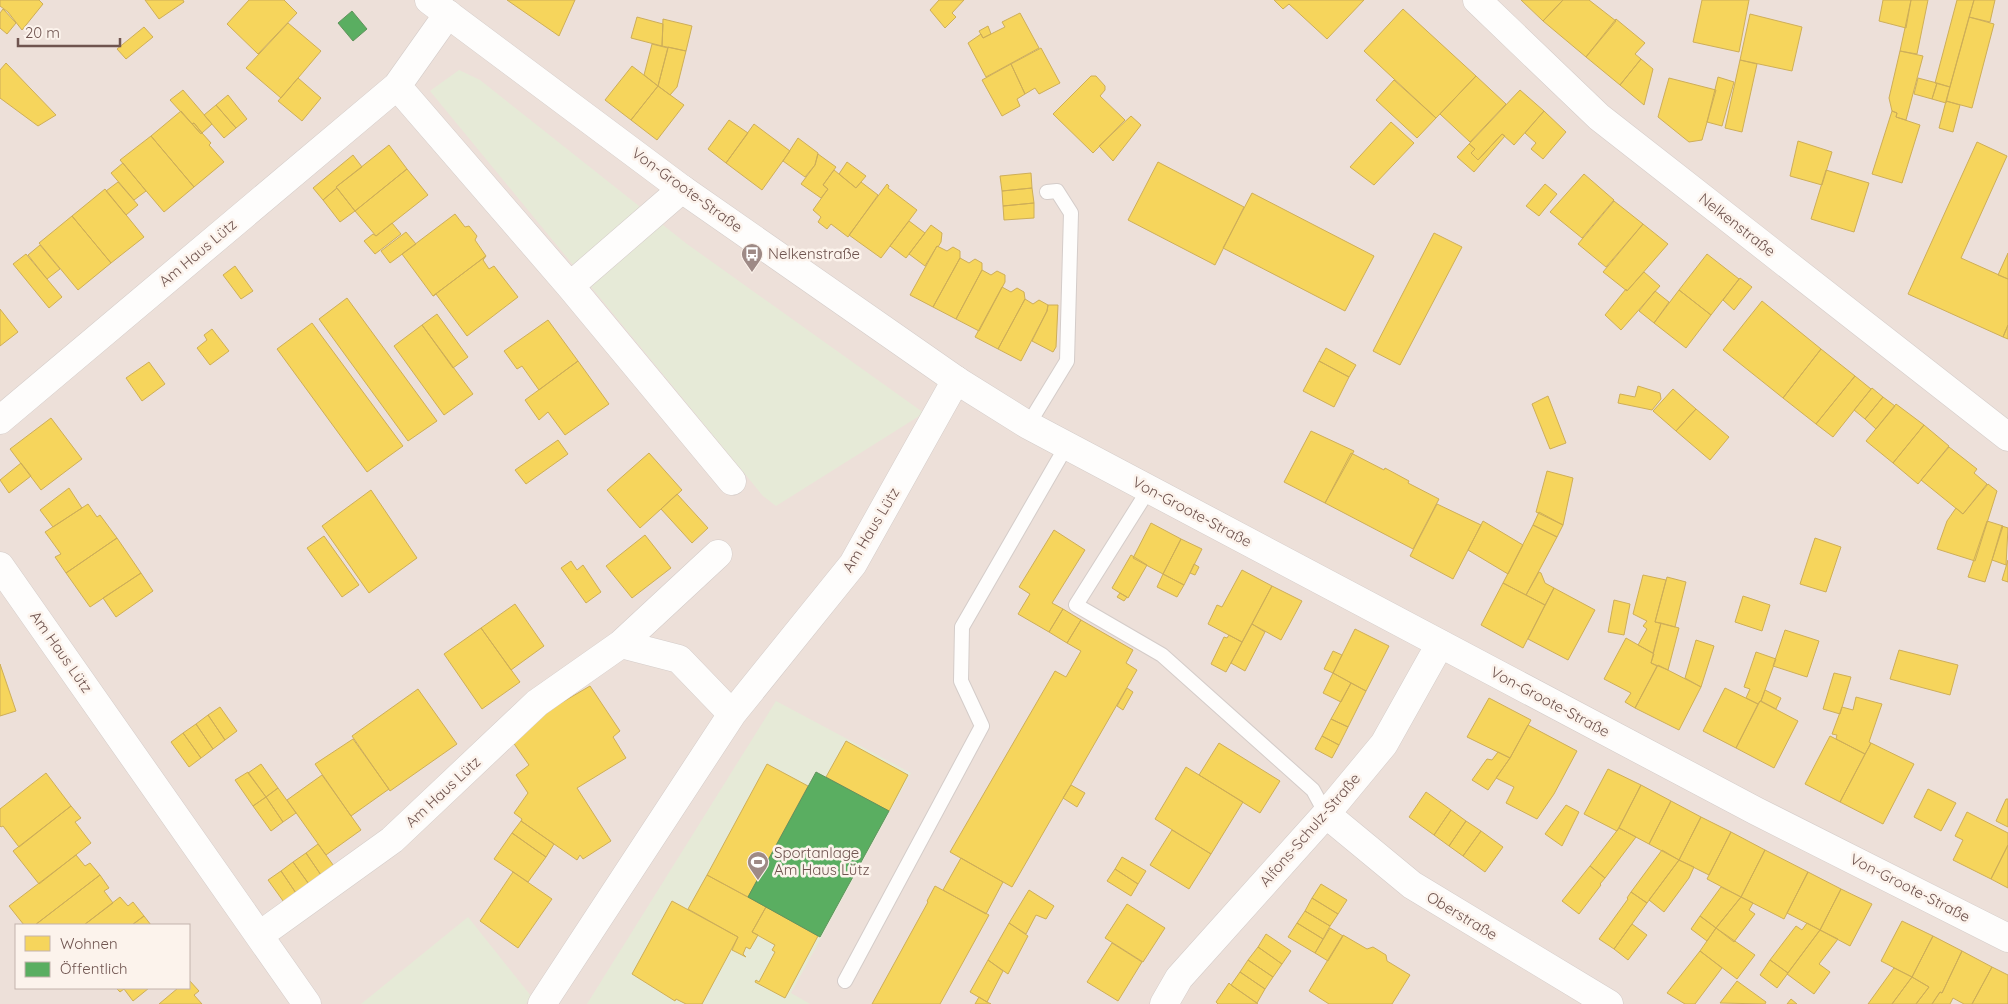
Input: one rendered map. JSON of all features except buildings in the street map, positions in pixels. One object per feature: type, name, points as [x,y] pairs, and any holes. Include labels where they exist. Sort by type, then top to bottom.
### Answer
[{"type":"street","name":"Nelkenstraße","points":[[1477,0],[1599,117],[2008,437]]},
{"type":"street","name":"Am Haus Lütz","points":[[0,420],[397,86],[438,7]]},
{"type":"street","name":"Von-Groote-Straße","points":[[438,7],[682,188],[956,380],[1028,425],[1756,811],[2008,938]]},
{"type":"street","points":[[397,86],[570,286],[732,480]]},
{"type":"street","points":[[570,286],[682,188]]},
{"type":"street","name":"Am Haus Lütz","points":[[542,1004],[732,714],[854,564],[956,380]]},
{"type":"street","name":"Am Haus Lütz","points":[[260,935],[392,840],[537,703],[621,644],[718,554]]},
{"type":"street","name":"Am Haus Lütz","points":[[0,566],[307,1004]]},
{"type":"street","points":[[621,644],[679,659],[732,714]]},
{"type":"street","name":"Alfons-Schulz-Straße","points":[[1164,1004],[1179,978],[1326,814],[1384,744],[1440,644]]},
{"type":"street","name":"Oberstraße","points":[[1326,814],[1412,886],[1609,1004]]},
{"type":"lane","points":[[1028,425],[1067,361],[1071,213],[1057,191],[1047,192]]},
{"type":"lane","points":[[846,981],[982,726],[961,681],[962,627],[1067,445]]},
{"type":"lane","points":[[1149,489],[1076,605],[1162,655],[1313,790],[1326,814]]},
{"type":"shaded area","points":[[0,0],[2008,0],[2008,1004],[0,1004]]},
{"type":"green space","points":[[459,70],[480,80],[687,244],[924,413],[776,506],[763,496],[430,91]]},
{"type":"green space","name":"Sportanlage Am Haus Lütz","points":[[776,701],[911,773],[791,993],[810,1004],[587,1004]]},
{"type":"green space","points":[[468,917],[531,996],[526,1004],[361,1004]]},
{"type":"place","name":"Nelkenstraße","points":[[752,273]]},
{"type":"place","name":"Sportanlage Am Haus Lütz","points":[[758,881]]}]
